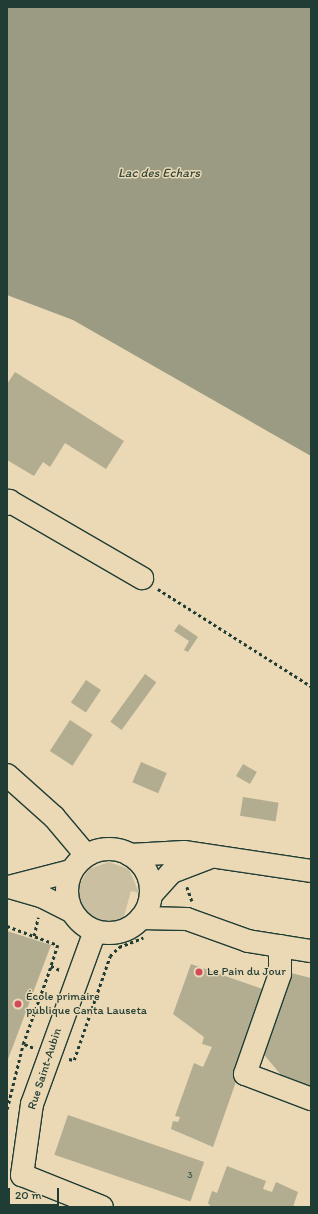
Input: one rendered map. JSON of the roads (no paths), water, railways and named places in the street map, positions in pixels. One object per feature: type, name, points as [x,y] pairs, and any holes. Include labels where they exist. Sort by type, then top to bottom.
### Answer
[{"type":"street","points":[[7,504],[9,501],[142,578]]},
{"type":"street","points":[[7,775],[54,817],[79,863]]},
{"type":"street","points":[[8,887],[79,863],[108,849],[130,855],[184,852],[311,871]]},
{"type":"street","points":[[130,855],[144,868],[151,895],[146,926]]},
{"type":"street","points":[[151,895],[172,872],[211,857]]},
{"type":"street","points":[[72,911],[66,891],[79,863]]},
{"type":"street","points":[[8,887],[42,897],[72,911],[95,931],[120,932],[187,919],[248,941],[311,951]]},
{"type":"street","name":"Rue Saint-Aubin","points":[[95,931],[32,1104],[22,1175],[102,1207]]},
{"type":"street","points":[[280,946],[280,974],[245,1074],[311,1099]]},
{"type":"water","name":"Lac des Echars","points":[[7,7],[311,7],[311,456],[73,320],[7,295]]},
{"type":"place","name":"Le Pain du Jour","points":[[199,972]]},
{"type":"place","name":"École primaire publique Canta Lauseta","points":[[18,1004]]}]
